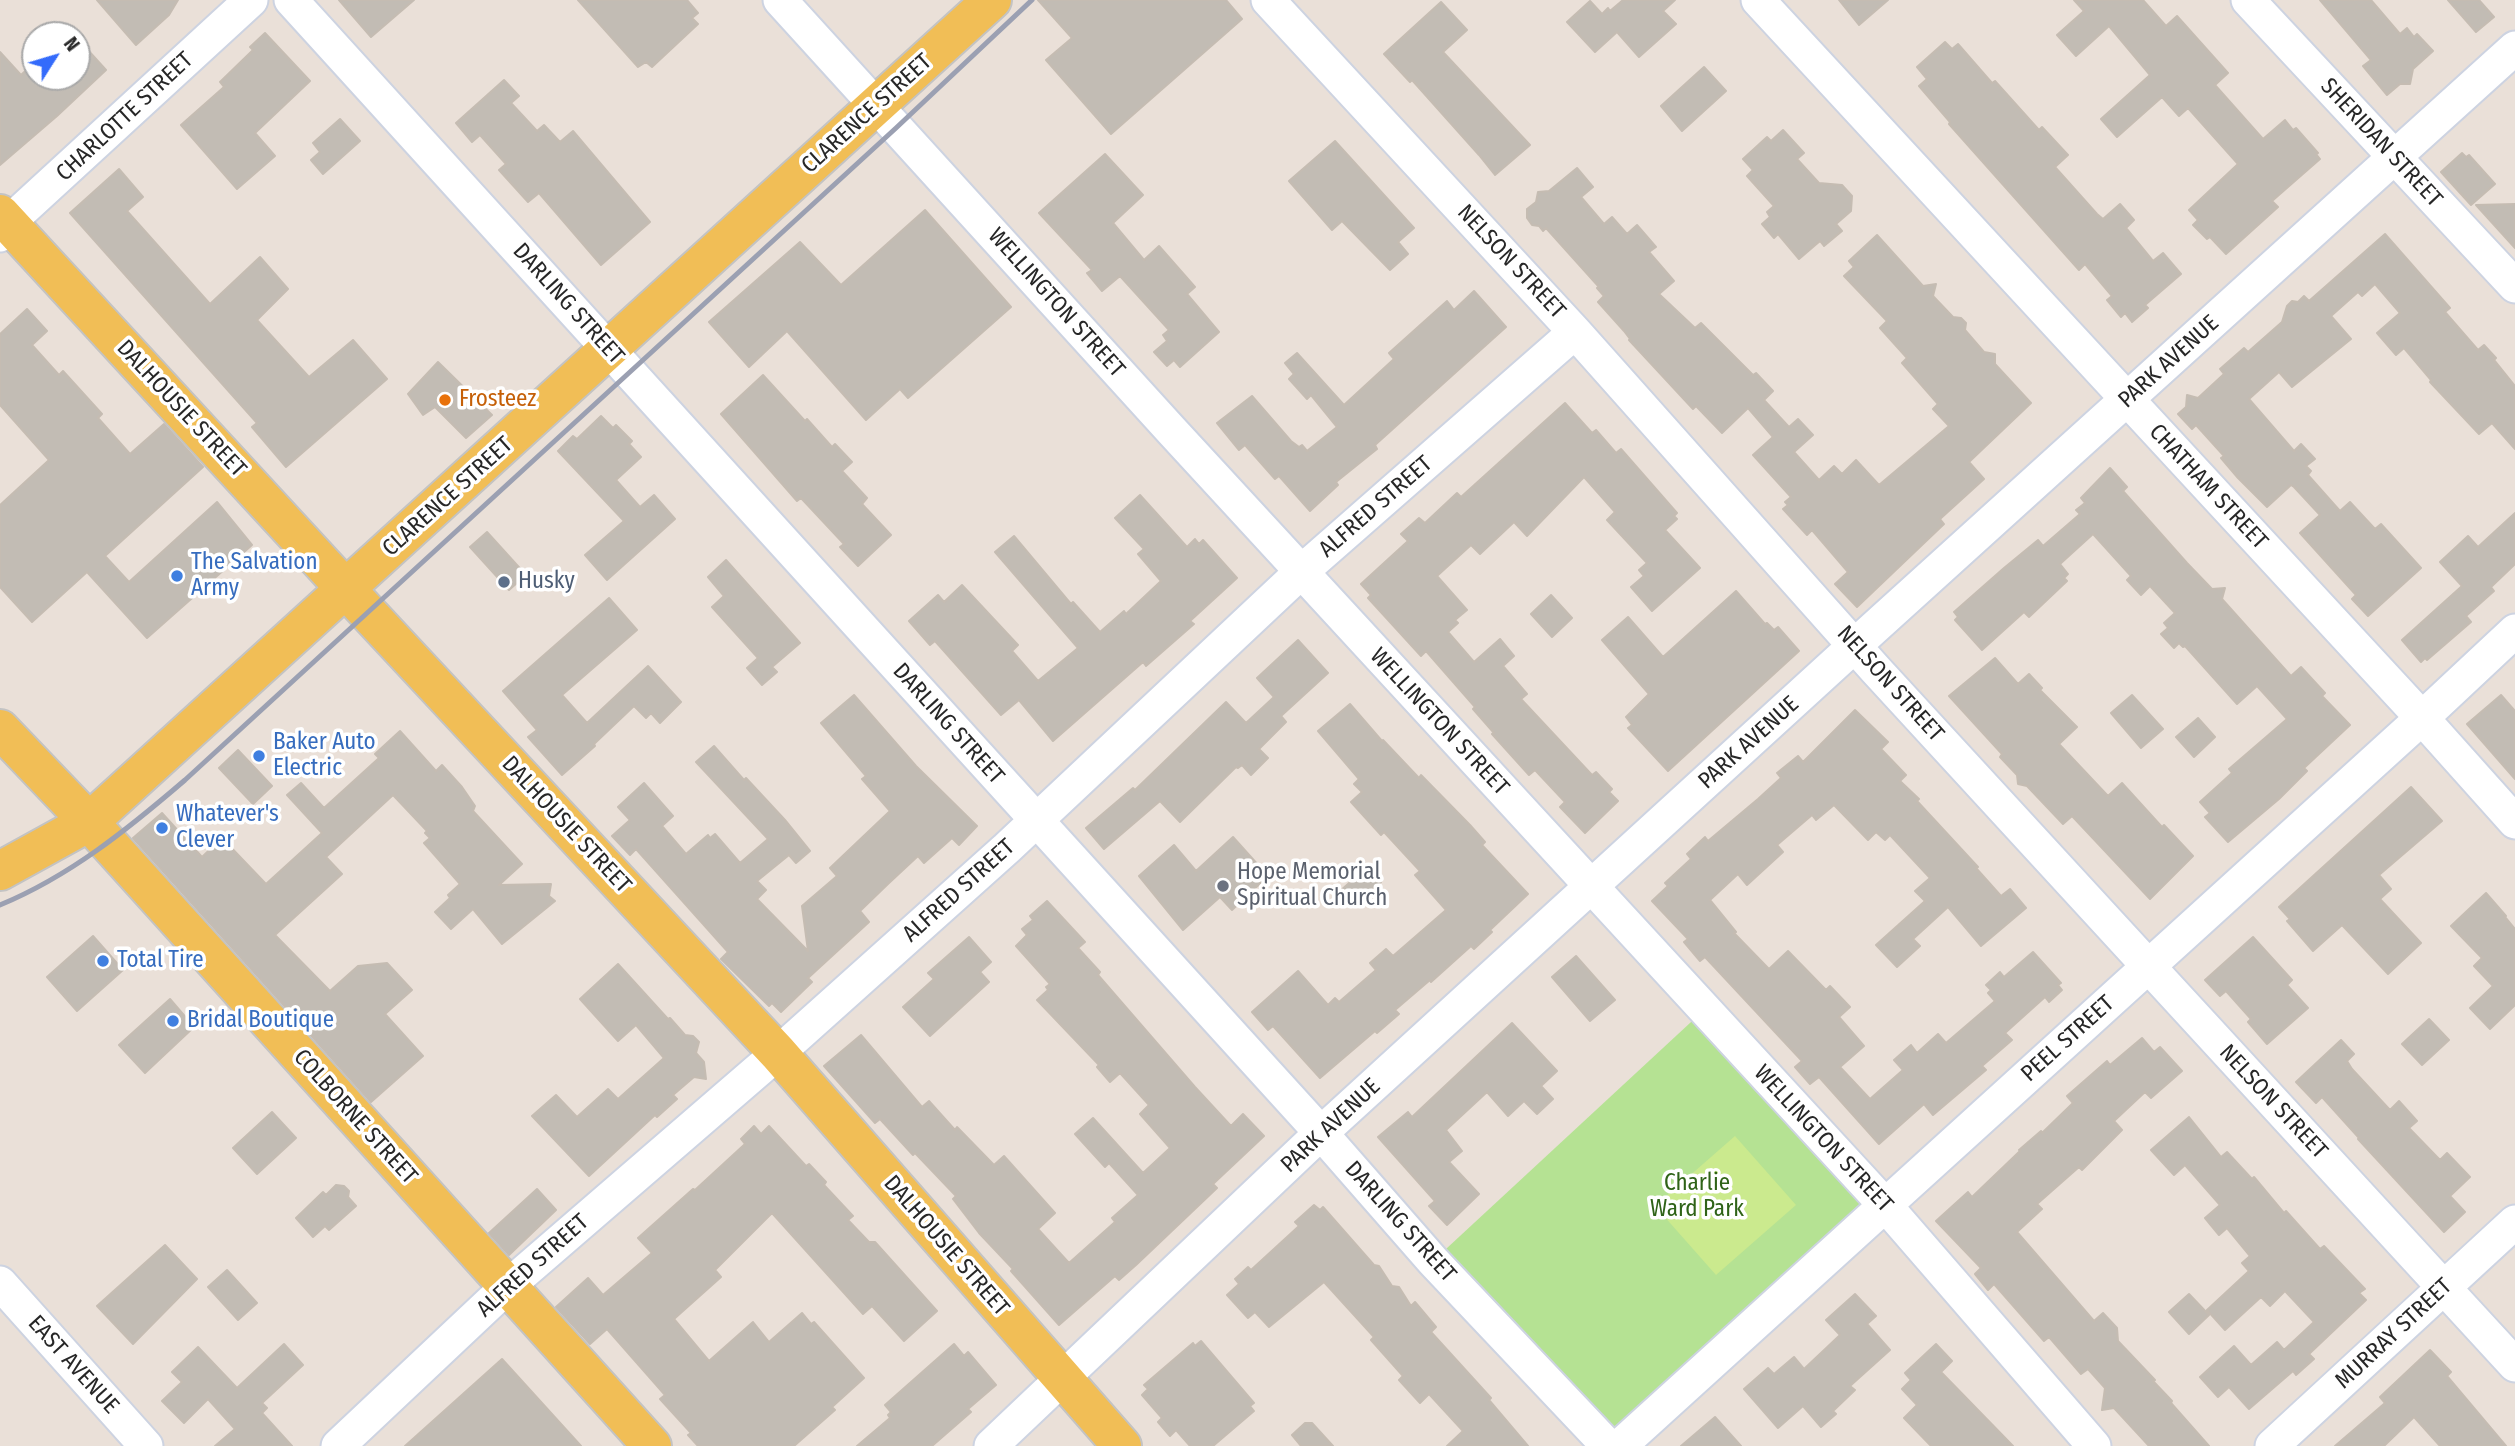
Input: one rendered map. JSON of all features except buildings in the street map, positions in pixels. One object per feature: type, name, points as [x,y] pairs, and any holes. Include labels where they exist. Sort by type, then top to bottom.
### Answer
[{"type":"main road","name":"CLARENCE STREET","points":[[0,871],[89,822],[992,0]]},
{"type":"main road","name":"DALHOUSIE STREET","points":[[3,224],[778,1053],[1122,1446]]},
{"type":"main road","name":"COLBORNE STREET","points":[[0,729],[89,822],[652,1446]]},
{"type":"street","name":"CHARLOTTE STREET","points":[[3,224],[251,0]]},
{"type":"street","name":"DARLING STREET","points":[[291,0],[1321,1133],[1433,1261],[1608,1446]]},
{"type":"street","name":"WELLINGTON STREET","points":[[780,0],[1301,572],[1885,1205],[2094,1446]]},
{"type":"street","name":"NELSON STREET","points":[[1268,0],[1575,332],[1855,646],[2515,1365]]},
{"type":"street","name":"CHATHAM STREET","points":[[1758,0],[2515,822]]},
{"type":"street","name":"SHERIDAN STREET","points":[[2248,0],[2515,286]]},
{"type":"street","name":"PARK AVENUE","points":[[991,1446],[1321,1133],[2515,48]]},
{"type":"street","name":"ALFRED STREET","points":[[338,1446],[508,1286],[778,1053],[1037,822],[1301,572],[1575,332]]},
{"type":"street","name":"PEEL STREET","points":[[1620,1446],[2515,631]]},
{"type":"street","name":"MURRAY STREET","points":[[2272,1446],[2515,1222]]},
{"type":"street","name":"EAST AVENUE","points":[[0,1283],[146,1446]]},
{"type":"green space","name":"Charlie Ward Park","points":[[1704,1010],[1885,1205],[1620,1446],[1433,1261]]},
{"type":"green space","points":[[1735,1136],[1796,1205],[1716,1275],[1655,1206]]},
{"type":"railway","points":[[0,905],[74,866],[142,816],[185,780],[1032,0]]},
{"type":"place","name":"Frosteez","points":[[445,400]]},
{"type":"place","name":"The Salvation Army","points":[[177,576]]},
{"type":"place","name":"Husky","points":[[504,582]]},
{"type":"place","name":"Baker Auto Electric","points":[[259,756]]},
{"type":"place","name":"Whatever's Clever","points":[[162,828]]},
{"type":"place","name":"Hope Memorial Spiritual Church","points":[[1223,886]]},
{"type":"place","name":"Total Tire","points":[[103,961]]},
{"type":"place","name":"Bridal Boutique","points":[[173,1021]]}]
